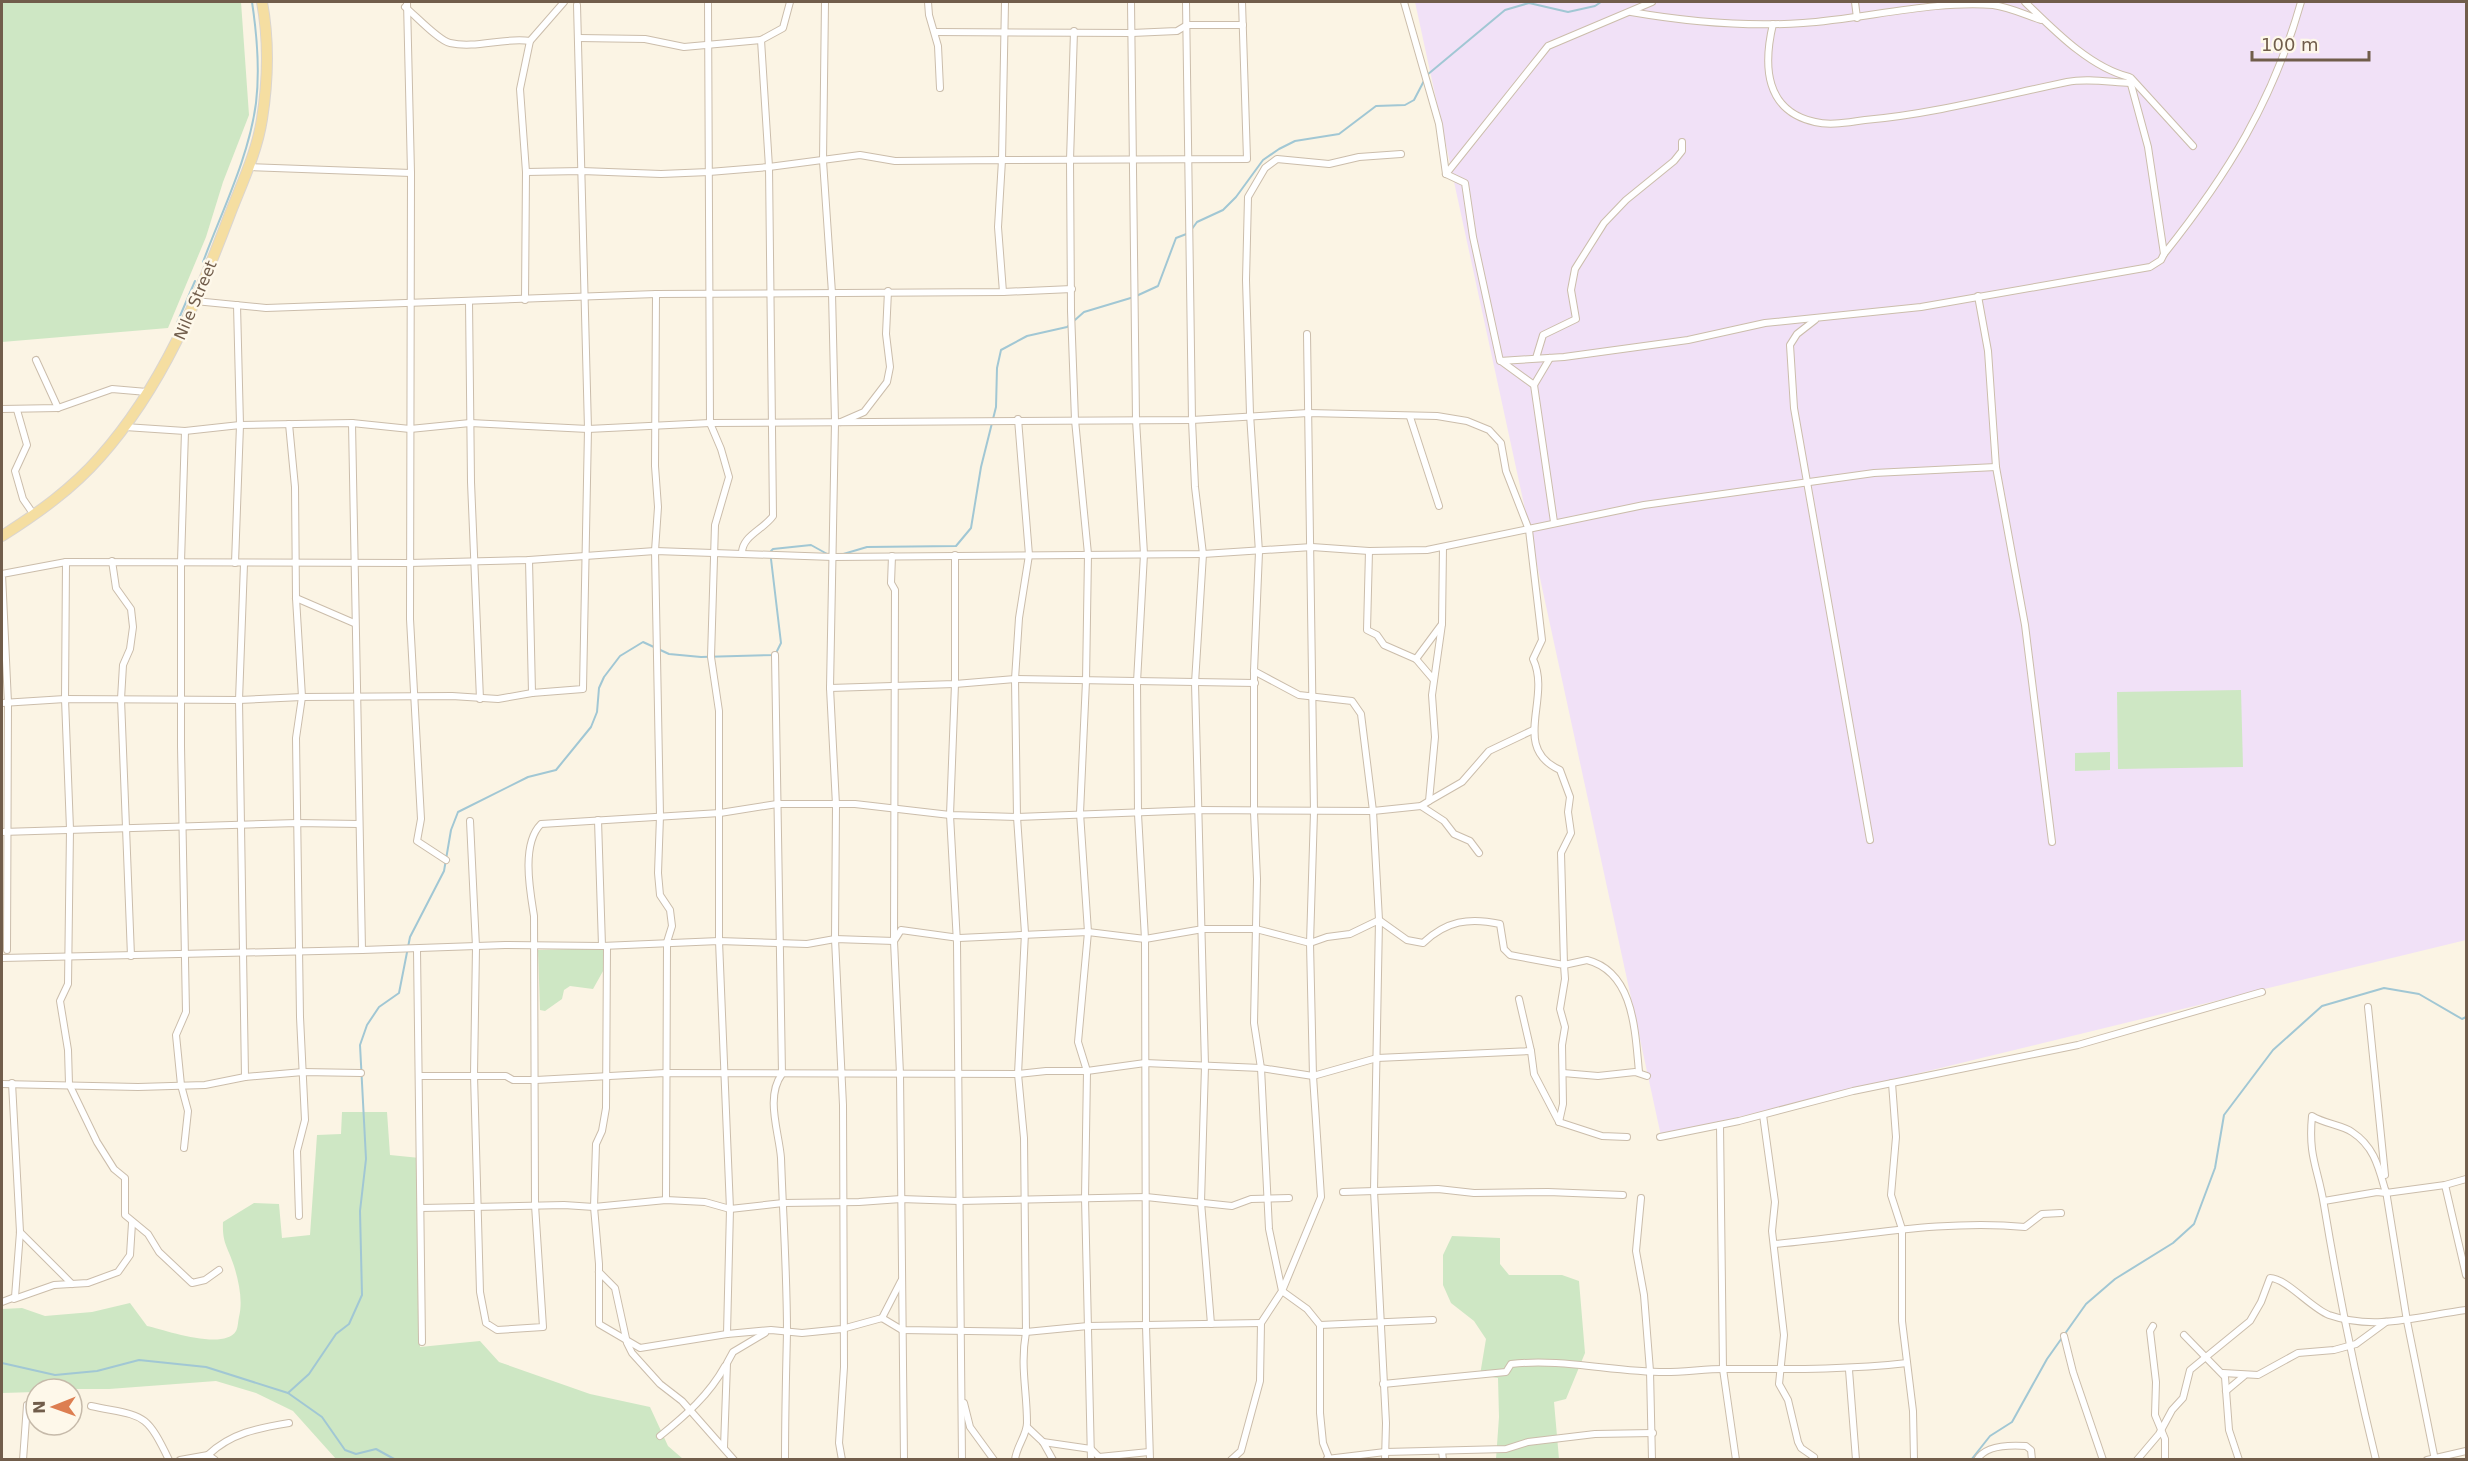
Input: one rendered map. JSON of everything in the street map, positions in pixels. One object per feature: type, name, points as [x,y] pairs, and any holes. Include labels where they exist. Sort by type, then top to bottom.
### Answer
[{"type":"main road","name":"Nile Street","points":[[2,536],[34,516],[83,475],[125,427],[149,392],[179,339],[249,167],[259,133],[266,82],[265,20],[262,2]]},
{"type":"street","points":[[4,703],[65,699],[239,700],[413,696],[498,699],[532,693],[572,692],[584,687],[588,429],[577,3],[563,2],[530,41],[520,89],[526,172],[525,300]]},
{"type":"street","points":[[708,2],[710,423],[729,477],[715,525],[711,657],[719,711],[719,941],[730,1209],[728,1334]]},
{"type":"street","points":[[579,38],[645,39],[684,47],[761,40],[783,28],[790,2]]},
{"type":"street","points":[[825,2],[823,161],[838,422],[830,688],[836,805],[835,939],[842,1074],[844,1367],[839,1443],[842,1460]]},
{"type":"street","points":[[928,2],[928,15],[935,32],[940,88]]},
{"type":"street","points":[[1003,292],[998,227],[1002,160],[1005,2]]},
{"type":"street","points":[[1043,1442],[1091,1449],[1099,1457],[1150,1456],[1146,1326],[1145,939],[1138,813],[1137,682],[1144,554],[1136,420],[1131,2]]},
{"type":"street","points":[[1186,2],[1192,420],[1195,487],[1203,554],[1195,683],[1205,1066],[1201,1202],[1211,1324]]},
{"type":"street","points":[[526,172],[582,171],[661,174],[709,172],[769,168],[860,154],[895,161],[1247,159],[1242,2]]},
{"type":"street","points":[[1404,2],[1439,124],[1446,174]]},
{"type":"street","points":[[1446,174],[1548,46],[1582,29],[1652,2]]},
{"type":"street","points":[[1855,2],[1857,18]]},
{"type":"street","points":[[2025,2],[2089,57],[2130,80],[2193,146]]},
{"type":"street","points":[[1500,360],[1550,358],[1688,340],[1765,323],[1815,320],[1921,307],[2150,267],[2161,260],[2241,148],[2272,87],[2301,2]]},
{"type":"street","points":[[406,4],[448,43],[484,43],[516,39],[530,41]]},
{"type":"street","points":[[406,4],[412,302],[409,563],[413,696],[422,819],[417,841],[446,860]]},
{"type":"street","points":[[1631,12],[1699,23],[1773,24],[1857,18],[1938,6],[1995,5],[2045,21]]},
{"type":"street","points":[[1773,24],[1766,55],[1773,93],[1792,113],[1827,124],[1884,119],[2008,96],[2066,82],[2130,80]]},
{"type":"street","points":[[935,32],[1132,33],[1177,31],[1187,26],[1243,25]]},
{"type":"street","points":[[1074,31],[1070,160],[1075,420],[1088,554],[1086,681],[1080,813],[1088,932],[1078,1042],[1087,1071],[1085,1198],[1091,1460]]},
{"type":"street","points":[[742,553],[742,546],[747,538],[760,531],[773,516],[769,168],[761,40]]},
{"type":"street","points":[[2130,80],[2148,147],[2164,254]]},
{"type":"street","points":[[1536,358],[1543,335],[1576,319],[1572,276],[1604,223],[1626,200],[1674,161],[1682,151],[1682,142]]},
{"type":"street","points":[[1401,154],[1359,157],[1329,164],[1277,159],[1260,176],[1248,197],[1246,280],[1250,414],[1259,552],[1254,671],[1254,812],[1257,879],[1254,1023],[1261,1068],[1269,1229],[1282,1291],[1307,1309],[1320,1325],[1320,1413],[1323,1443],[1328,1459],[1442,1450],[1506,1449],[1528,1442],[1595,1434],[1653,1433]]},
{"type":"street","points":[[249,167],[411,173]]},
{"type":"street","points":[[1446,174],[1465,183],[1473,237],[1500,360],[1534,385]]},
{"type":"street","points":[[195,301],[266,308],[656,294],[770,295],[1072,289]]},
{"type":"street","points":[[838,422],[864,411],[887,382],[890,367],[886,325],[888,292]]},
{"type":"street","points":[[656,294],[655,424],[658,507],[655,552],[660,816],[657,873],[660,895],[670,910],[672,927],[667,942],[666,1200]]},
{"type":"street","points":[[1978,296],[1988,351],[1996,467],[2025,625],[2052,842]]},
{"type":"street","points":[[469,300],[473,561],[480,699]]},
{"type":"street","points":[[235,563],[240,425],[237,305]]},
{"type":"street","points":[[1815,320],[1797,334],[1790,345],[1794,408],[1870,840]]},
{"type":"street","points":[[1231,1460],[1241,1451],[1260,1381],[1261,1323],[1282,1291],[1321,1197],[1313,1076],[1310,943],[1314,812],[1312,547],[1307,334]]},
{"type":"street","points":[[1550,358],[1534,385],[1554,522]]},
{"type":"street","points":[[36,360],[57,408]]},
{"type":"street","points":[[2,409],[57,408],[112,389],[149,392]]},
{"type":"street","points":[[17,410],[27,445],[15,471],[23,499],[34,516]]},
{"type":"street","points":[[125,427],[184,431],[240,425],[352,423],[410,429],[470,423],[588,429],[710,423],[1018,419],[1192,420],[1250,414],[1308,413],[1437,416],[1467,421],[1489,430],[1501,443],[1506,471],[1528,530],[1542,640],[1533,659],[1540,674],[1533,730],[1537,752],[1548,764],[1560,770],[1570,797],[1571,833],[1561,853],[1565,979],[1560,1009],[1564,1027],[1563,1104],[1559,1122]]},
{"type":"street","points":[[1410,417],[1438,506]]},
{"type":"street","points":[[1015,1460],[1016,1450],[1027,1427],[1021,1359],[1026,1332],[1025,1200],[1018,1074],[1025,933],[1017,817],[1015,679],[1019,618],[1029,555],[1018,419]]},
{"type":"street","points":[[352,423],[362,950]]},
{"type":"street","points":[[289,424],[295,487],[296,598],[302,697],[296,738],[299,952],[305,1120],[297,1151],[300,1216]]},
{"type":"street","points":[[184,431],[181,700],[186,1012],[176,1035],[181,1085],[188,1111],[184,1148]]},
{"type":"street","points":[[7,950],[2,574],[66,562],[112,561],[296,565],[529,560],[655,552],[833,557],[1203,554],[1312,547],[1369,551],[1443,547],[1644,505],[1875,473],[1996,467]]},
{"type":"street","points":[[1429,801],[1435,737],[1433,678],[1442,624],[1443,547]]},
{"type":"street","points":[[1369,551],[1367,630],[1377,635],[1383,645],[1416,659],[1433,678]]},
{"type":"street","points":[[955,555],[955,684],[950,815],[957,943],[962,1460]]},
{"type":"street","points":[[892,556],[891,583],[895,590],[894,941],[900,1074],[904,1460]]},
{"type":"street","points":[[529,560],[532,693]]},
{"type":"street","points":[[112,561],[116,588],[131,609],[133,627],[130,648],[123,665],[121,699],[130,956]]},
{"type":"street","points":[[66,562],[65,699],[70,829],[68,984],[60,1001],[68,1050],[69,1084],[97,1142],[114,1169],[125,1178],[125,1215],[148,1234],[159,1252],[192,1283],[205,1280],[219,1270]]},
{"type":"street","points":[[244,564],[239,700],[245,1077]]},
{"type":"street","points":[[296,598],[354,623]]},
{"type":"street","points":[[1416,659],[1442,624]]},
{"type":"street","points":[[775,655],[782,1074],[776,1083],[773,1101],[780,1153],[783,1203],[787,1331],[785,1460]]},
{"type":"street","points":[[1254,671],[1299,695],[1352,701],[1361,714],[1373,811],[1379,920],[1374,1191],[1385,1456]]},
{"type":"street","points":[[830,688],[955,684],[1015,679],[1255,683]]},
{"type":"street","points":[[470,821],[476,947],[474,1076],[480,1292],[486,1323],[497,1330],[518,1330],[543,1327],[535,1205],[536,1080],[532,947],[534,916],[529,895],[528,865],[534,831],[541,824],[720,813],[777,804],[893,807],[950,815],[1017,817],[1200,810],[1373,811],[1421,806],[1462,782],[1489,751],[1533,730]]},
{"type":"street","points":[[1421,806],[1444,821],[1454,834],[1470,841],[1479,853]]},
{"type":"street","points":[[598,820],[604,946],[606,1108],[602,1131],[596,1144],[594,1207],[599,1272],[599,1324],[627,1343],[640,1348],[661,1347],[678,1341],[728,1334],[771,1330],[802,1334],[842,1329],[882,1318],[902,1330],[1026,1332],[1088,1326],[1261,1323]]},
{"type":"street","points":[[5,832],[297,823],[359,824]]},
{"type":"street","points":[[1379,920],[1407,940],[1423,943],[1435,931],[1459,921],[1478,919],[1500,924],[1503,949],[1510,955],[1564,965],[1587,960],[1614,973],[1625,989],[1636,1038],[1640,1072]]},
{"type":"street","points":[[894,941],[902,930],[959,938],[1025,933],[1088,932],[1145,939],[1203,929],[1256,929],[1310,943],[1327,937],[1350,934],[1379,920]]},
{"type":"street","points":[[2,958],[398,948],[417,950],[604,946],[719,941],[780,941],[807,944],[835,939],[894,941]]},
{"type":"street","points":[[417,950],[422,1342]]},
{"type":"street","points":[[1660,1137],[1763,1115],[1892,1083],[2078,1045],[2262,992]]},
{"type":"street","points":[[1519,999],[1534,1074],[1559,1122],[1602,1136],[1627,1137]]},
{"type":"street","points":[[2368,1007],[2386,1193],[2432,1459],[2466,1451]]},
{"type":"street","points":[[419,1076],[474,1076],[536,1080],[665,1073],[725,1075],[959,1072],[1018,1074],[1087,1071],[1145,1063],[1261,1068],[1313,1076],[1377,1058],[1531,1051]]},
{"type":"street","points":[[2,1084],[181,1085],[303,1072],[361,1073]]},
{"type":"street","points":[[1563,1073],[1598,1076],[1640,1072],[1647,1076]]},
{"type":"street","points":[[12,1083],[20,1232],[14,1299]]},
{"type":"street","points":[[1892,1083],[1896,1137],[1891,1195],[1902,1229],[1901,1284],[1906,1363],[1913,1411],[1914,1460]]},
{"type":"street","points":[[1763,1115],[1775,1202],[1772,1231],[1784,1335],[1779,1384],[1788,1400],[1798,1442],[1814,1457]]},
{"type":"street","points":[[2376,1460],[2334,1267],[2324,1201],[2310,1148],[2312,1116],[2326,1124],[2351,1131],[2375,1154],[2386,1193]]},
{"type":"street","points":[[1720,1125],[1723,1369],[1736,1460]]},
{"type":"street","points":[[2324,1201],[2378,1192],[2386,1193],[2445,1185],[2466,1179]]},
{"type":"street","points":[[2445,1185],[2466,1275]]},
{"type":"street","points":[[1343,1192],[1438,1189],[1474,1193],[1548,1192],[1623,1195]]},
{"type":"street","points":[[421,1208],[535,1205],[594,1207],[666,1200],[705,1202],[730,1209],[783,1203],[843,1203],[901,1199],[959,1202],[1146,1197],[1232,1206],[1266,1198],[1289,1198]]},
{"type":"street","points":[[1641,1198],[1635,1251],[1644,1295],[1650,1371],[1652,1460]]},
{"type":"street","points":[[1775,1244],[1854,1237],[1902,1229],[1988,1224],[2025,1227],[2042,1214],[2061,1213]]},
{"type":"street","points":[[2,1302],[54,1285],[88,1283],[118,1272],[130,1255],[132,1223]]},
{"type":"street","points":[[20,1232],[72,1284]]},
{"type":"street","points":[[599,1272],[615,1288],[627,1343],[632,1353],[660,1384],[691,1411],[734,1460]]},
{"type":"street","points":[[2137,1460],[2183,1398],[2190,1370],[2250,1321],[2270,1278],[2279,1280],[2317,1309],[2345,1319],[2407,1321],[2466,1310]]},
{"type":"street","points":[[882,1318],[902,1280]]},
{"type":"street","points":[[961,1300],[962,1395],[970,1427],[994,1460]]},
{"type":"street","points":[[1320,1325],[1433,1320]]},
{"type":"street","points":[[2223,1373],[2244,1376],[2266,1372],[2298,1353],[2352,1345],[2362,1341],[2386,1322]]},
{"type":"street","points":[[2153,1326],[2150,1331],[2156,1392],[2155,1414],[2165,1439],[2165,1460]]},
{"type":"street","points":[[660,1436],[691,1411],[715,1384],[733,1352],[746,1342],[771,1330]]},
{"type":"street","points":[[2184,1335],[2223,1373],[2229,1430],[2239,1460]]},
{"type":"street","points":[[2064,1336],[2073,1371],[2103,1460]]},
{"type":"street","points":[[1383,1384],[1506,1372],[1511,1364],[1534,1361],[1650,1371],[1849,1370],[1906,1363]]},
{"type":"street","points":[[724,1449],[727,1363]]},
{"type":"street","points":[[1849,1370],[1856,1460]]},
{"type":"street","points":[[2226,1391],[2244,1376]]},
{"type":"street","points":[[91,1406],[137,1415],[148,1421],[155,1430],[169,1460]]},
{"type":"street","points":[[180,1460],[208,1455],[231,1437],[264,1427],[289,1423]]},
{"type":"street","points":[[1027,1427],[1043,1442],[1053,1460]]},
{"type":"street","points":[[23,1460],[25,1437]]},
{"type":"street","points":[[1977,1460],[1985,1452],[2011,1445],[2026,1446],[2031,1450],[2032,1460]]},
{"type":"street","points":[[1442,1450],[1443,1460]]},
{"type":"street","points":[[208,1455],[215,1460]]},
{"type":"shaded area","points":[[1415,2],[2466,2],[2466,940],[1661,1136]]},
{"type":"green space","points":[[2,2],[241,2],[249,115],[223,182],[206,237],[168,328],[2,342]]},
{"type":"green space","points":[[2241,690],[2243,767],[2118,769],[2117,692]]},
{"type":"green space","points":[[2110,752],[2110,770],[2075,771],[2075,753]]},
{"type":"green space","points":[[606,948],[607,964],[593,989],[570,986],[564,990],[562,999],[545,1011],[540,1010],[538,950]]},
{"type":"green space","points":[[342,1112],[387,1112],[390,1155],[420,1158],[420,1347],[480,1341],[499,1362],[590,1394],[650,1407],[668,1446],[683,1459],[336,1459],[293,1411],[256,1393],[216,1381],[84,1389],[84,1377],[24,1377],[24,1392],[2,1393],[2,1309],[22,1308],[45,1316],[92,1312],[130,1303],[147,1326],[194,1338],[229,1337],[237,1328],[240,1298],[236,1272],[224,1241],[223,1222],[254,1203],[279,1204],[282,1238],[310,1235],[317,1135],[341,1134]]},
{"type":"green space","points":[[1452,1236],[1500,1238],[1500,1264],[1509,1275],[1562,1275],[1579,1281],[1585,1353],[1566,1399],[1554,1402],[1559,1459],[1496,1459],[1499,1417],[1498,1378],[1480,1375],[1486,1339],[1474,1321],[1451,1303],[1443,1285],[1443,1255]]},
{"type":"waterway","points":[[203,262],[241,164],[256,103],[258,65],[252,2]]},
{"type":"waterway","points":[[840,555],[867,547],[956,546],[971,528],[981,467],[996,407],[997,368],[1001,350],[1027,336],[1067,327],[1084,312],[1134,297],[1158,286],[1176,238],[1189,233],[1197,222],[1223,210],[1236,197],[1263,160],[1295,141],[1339,134],[1376,106],[1405,105],[1414,100],[1427,75],[1505,10],[1529,3],[1568,12],[1595,6],[1601,2]]},
{"type":"waterway","points":[[177,323],[195,281]]},
{"type":"waterway","points":[[771,551],[811,545],[829,555]]},
{"type":"waterway","points":[[288,1393],[309,1374],[336,1334],[349,1324],[362,1295],[360,1211],[366,1159],[360,1045],[367,1025],[379,1007],[399,993],[410,937],[444,871],[451,830],[458,812],[528,777],[556,770],[591,727],[597,712],[599,688],[604,677],[620,656],[643,642],[669,654],[701,657],[775,655],[781,643],[771,559]]},
{"type":"waterway","points":[[1971,1460],[1990,1436],[2012,1422],[2047,1359],[2086,1304],[2115,1279],[2173,1243],[2194,1224],[2215,1168],[2224,1115],[2273,1050],[2322,1006],[2384,988],[2419,994],[2462,1019],[2466,1017]]},
{"type":"waterway","points":[[2,1363],[55,1375],[97,1371],[139,1360],[206,1367],[288,1393],[322,1417],[345,1450],[356,1454],[376,1449],[396,1460]]}]
